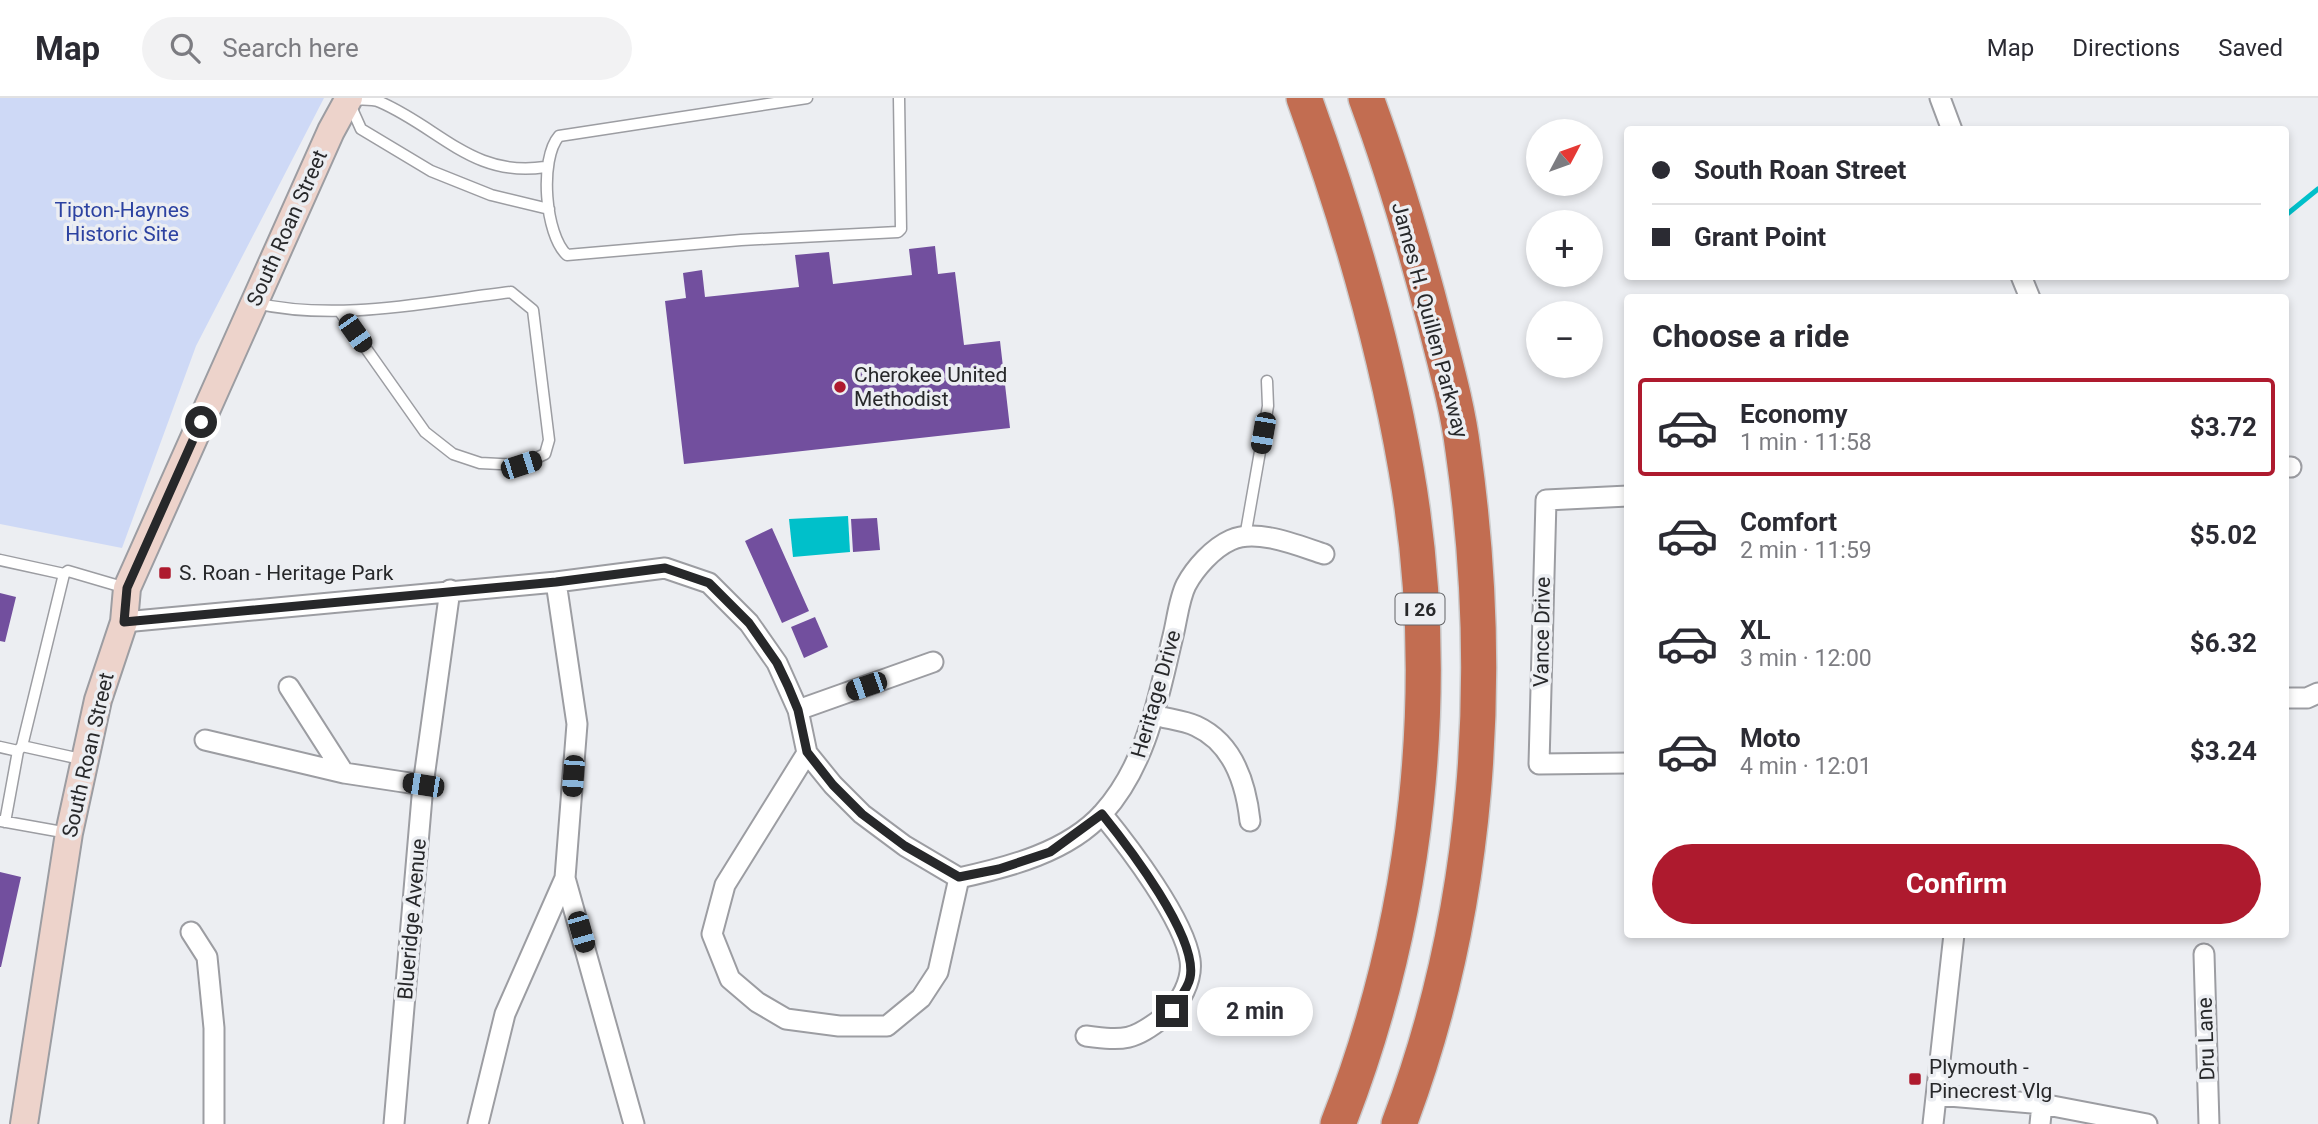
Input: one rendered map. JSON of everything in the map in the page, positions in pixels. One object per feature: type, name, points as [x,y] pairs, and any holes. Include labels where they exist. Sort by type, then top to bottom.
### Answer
[{"type":"highway","name":"I 26","points":[[1304,98],[1360,262],[1387,370],[1410,498],[1418,565],[1423,658],[1420,749],[1409,848],[1392,948],[1364,1049],[1338,1124]]},
{"type":"highway","name":"James H. Quillen Parkway","points":[[1366,98],[1422,271],[1463,447],[1474,543],[1478,639],[1478,728],[1474,793],[1457,913],[1437,1005],[1399,1124]]},
{"type":"main road","name":"South Roan Street","points":[[24,1124],[69,833],[98,700],[124,622],[127,588],[331,131],[349,99]]},
{"type":"street","points":[[1940,98],[1950,126]]},
{"type":"street","name":"Vance Drive","points":[[1624,496],[1546,500],[1539,764],[1624,763]]},
{"type":"street","points":[[1245,537],[1273,538],[1324,554]]},
{"type":"street","name":"Heritage Drive","points":[[959,877],[999,869],[1050,852],[1102,814],[1139,761],[1154,715],[1185,586],[1205,559],[1232,539],[1245,537]]},
{"type":"street","points":[[124,622],[556,582],[665,568],[709,583],[749,623],[777,663],[798,710],[807,752],[833,785],[862,814],[905,846],[959,877],[938,972],[921,998],[887,1026],[839,1026],[786,1019],[757,1002],[730,979],[712,934],[725,885],[807,752]]},
{"type":"street","points":[[478,1124],[505,1014],[565,878],[577,724],[556,582]]},
{"type":"street","name":"Blueridge Avenue","points":[[394,1124],[423,785],[450,590]]},
{"type":"street","points":[[798,710],[933,662]]},
{"type":"street","points":[[289,687],[344,774]]},
{"type":"street","points":[[2289,698],[2307,698],[2318,693]]},
{"type":"street","points":[[1154,715],[1197,726],[1222,746],[1238,769],[1247,795],[1250,821]]},
{"type":"street","points":[[205,740],[344,774],[423,785]]},
{"type":"street","points":[[1086,1036],[1124,1041],[1151,1027],[1172,1011],[1190,979],[1190,959],[1161,897],[1138,859],[1102,814]]},
{"type":"street","points":[[565,878],[634,1124]]},
{"type":"street","points":[[191,932],[207,957],[214,1028],[214,1124]]},
{"type":"street","points":[[1933,1124],[1954,938]]},
{"type":"street","name":"Dru Lane","points":[[2204,954],[2208,1124]]},
{"type":"street","points":[[1937,1095],[2042,1104],[2147,1124]]},
{"type":"street","points":[[2040,1124],[2042,1104]]},
{"type":"lane","points":[[807,98],[559,136],[545,167],[549,209],[560,249],[567,255],[741,240],[898,232],[901,229],[899,98]]},
{"type":"lane","points":[[545,167],[523,170],[485,164],[378,100],[349,99],[361,129],[431,171],[491,195],[549,209]]},
{"type":"lane","points":[[254,303],[285,310],[341,313],[511,292],[523,299],[533,310],[549,440],[544,454],[521,465],[480,463],[453,454],[425,432],[341,313]]},
{"type":"lane","points":[[1245,537],[1268,407],[1267,381]]},
{"type":"lane","points":[[0,559],[64,574],[68,571],[127,588]]},
{"type":"lane","points":[[64,574],[3,821],[69,833]]},
{"type":"lane","points":[[0,747],[86,760]]},
{"type":"green space","name":"Tipton-Haynes Historic Site","points":[[0,98],[324,98],[196,346],[122,548],[0,524]]},
{"type":"water","points":[[848,516],[850,552],[793,557],[789,519]]},
{"type":"building","name":"Cherokee United Methodist","points":[[935,246],[938,274],[955,272],[964,345],[1000,341],[1010,428],[684,464],[665,301],[686,298],[683,273],[702,270],[705,297],[799,287],[795,255],[829,252],[833,284],[912,275],[909,249]]},
{"type":"building","points":[[877,518],[880,550],[853,552],[851,519]]},
{"type":"building","points":[[772,528],[809,611],[782,623],[745,541]]},
{"type":"building","points":[[0,593],[16,597],[5,642],[0,641]]},
{"type":"building","points":[[815,617],[828,647],[804,658],[791,627]]},
{"type":"building","points":[[0,872],[21,877],[1,967],[0,967]]},
{"type":"waterway","points":[[2289,213],[2318,189]]},
{"type":"place","name":"Cherokee United Methodist","points":[[840,387]]},
{"type":"place","name":"S. Roan - Heritage Park","points":[[165,573]]},
{"type":"place","name":"Plymouth - Pinecrest Vlg","points":[[1915,1079]]},
{"type":"route","points":[[201,422],[127,588],[124,622],[556,582],[665,568],[709,583],[749,623],[777,663],[798,710],[807,752],[833,785],[862,814],[905,846],[959,877],[999,869],[1050,852],[1102,814],[1138,859],[1169,912],[1190,959],[1190,979],[1172,1011]]}]
